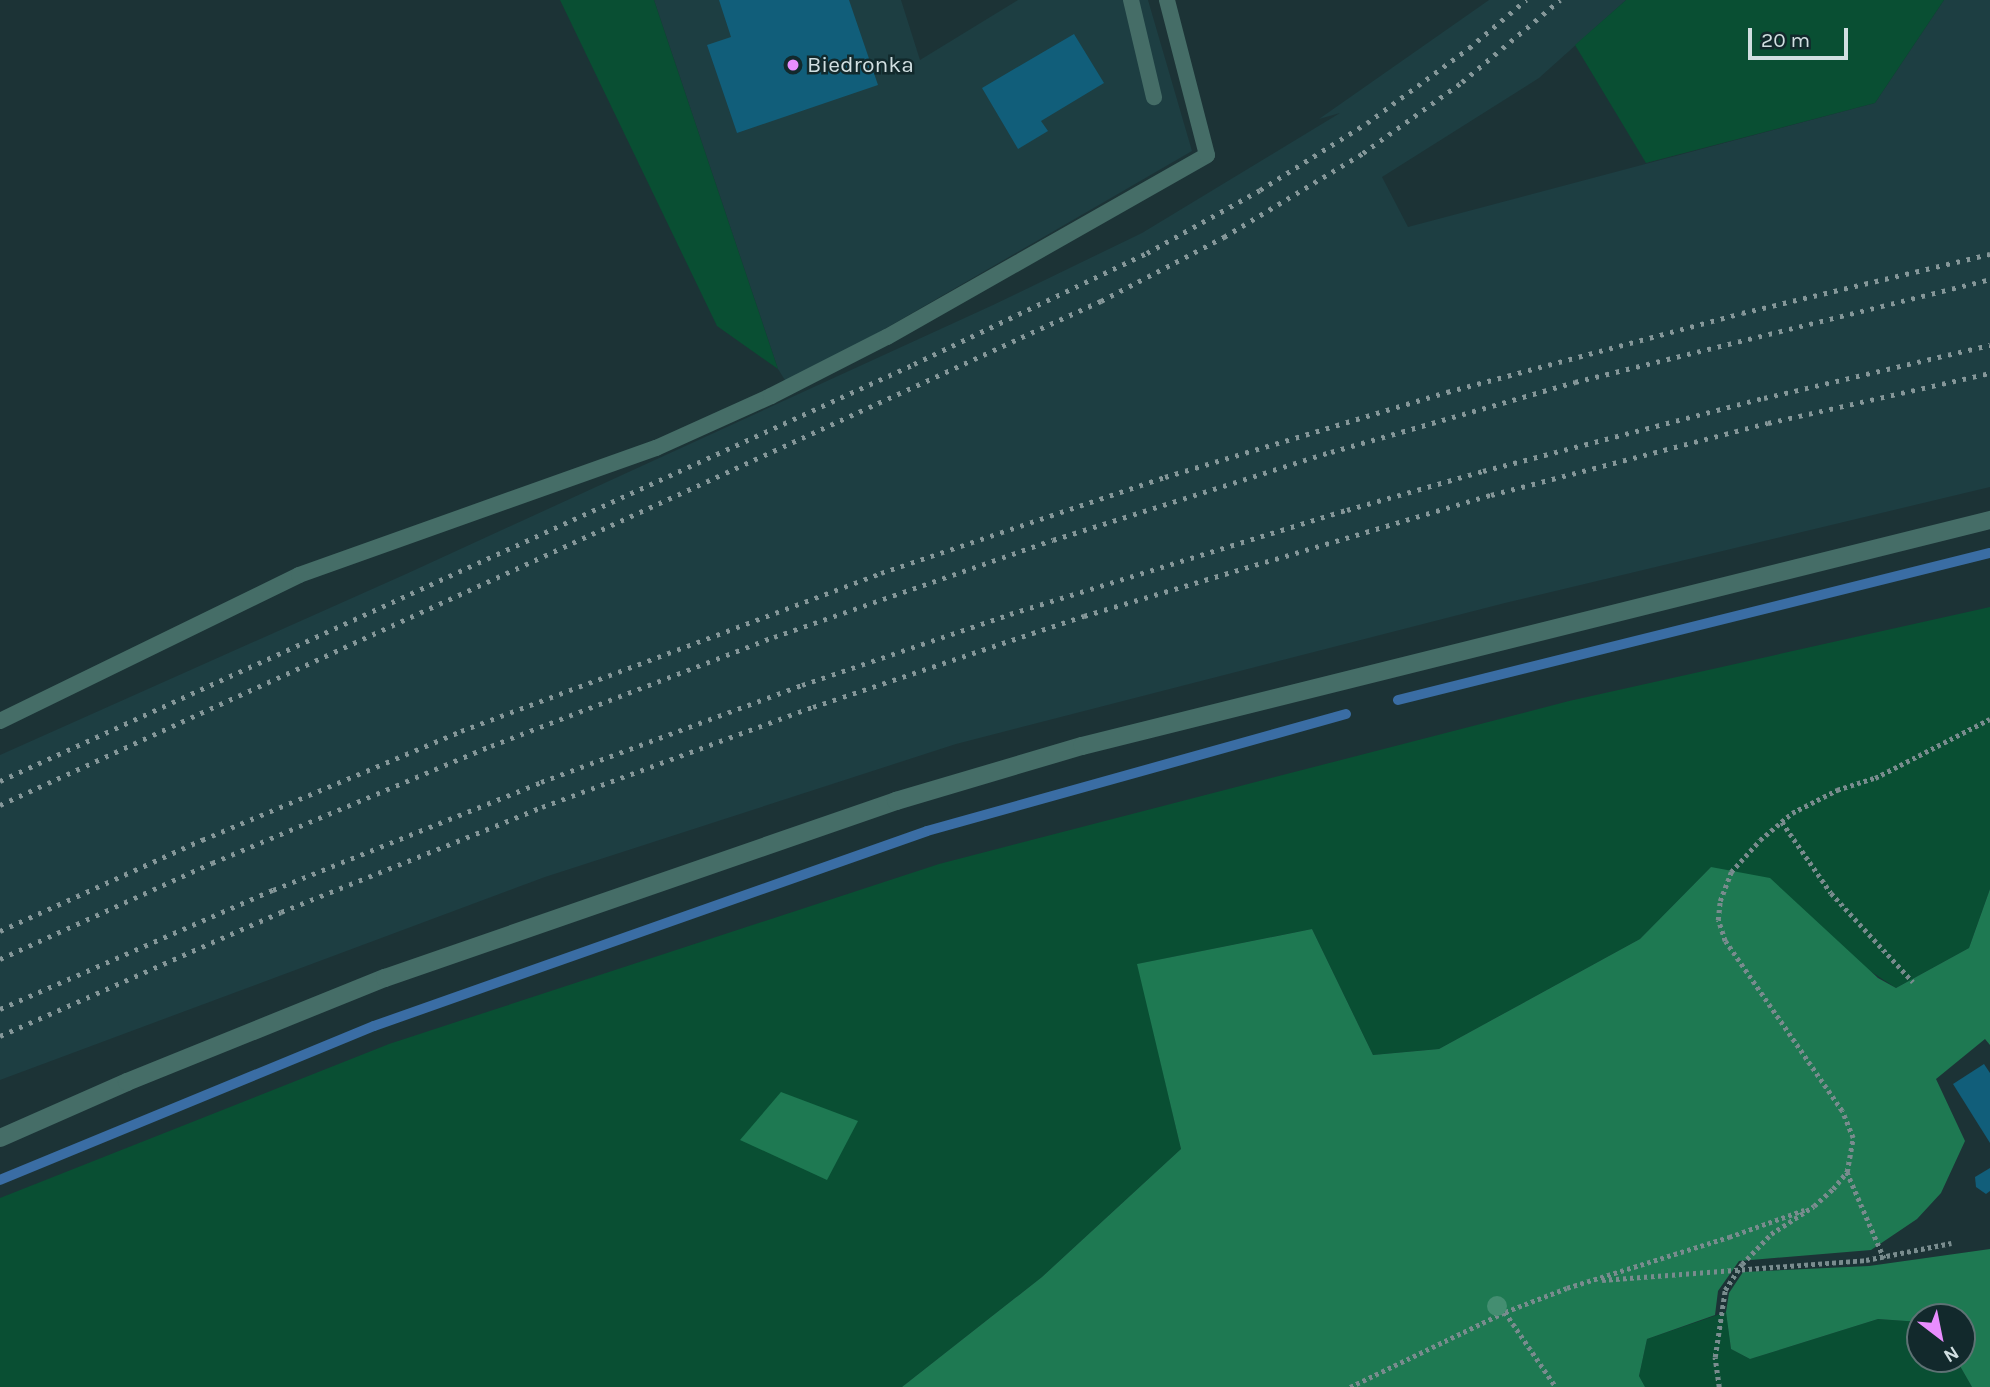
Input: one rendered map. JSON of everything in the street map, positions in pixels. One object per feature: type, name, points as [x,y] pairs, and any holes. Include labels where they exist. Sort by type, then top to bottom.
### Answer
[{"type":"street","points":[[0,1138],[127,1082],[385,978],[896,800],[1082,746],[1990,520]]},
{"type":"lane","points":[[1131,0],[1153,97]]},
{"type":"lane","points":[[0,721],[299,575],[656,448],[771,396],[887,337],[1207,155],[1167,0]]},
{"type":"path","points":[[1884,1258],[1847,1172],[1853,1138],[1842,1111],[1726,941],[1718,920],[1720,901],[1731,872],[1783,822],[1837,790],[1875,778],[1990,719]]},
{"type":"path","points":[[1783,822],[1831,893],[1913,982]]},
{"type":"path","points":[[1719,1387],[1715,1357],[1725,1290],[1771,1234],[1814,1206],[1847,1172]]},
{"type":"path","points":[[1350,1387],[1505,1312],[1814,1206]]},
{"type":"path","points":[[1594,1280],[1884,1258],[1951,1242]]},
{"type":"path","points":[[1505,1312],[1556,1387]]},
{"type":"shaded area","points":[[654,0],[901,0],[920,60],[1018,0],[1148,0],[1192,151],[788,385],[778,369]]},
{"type":"shaded area","points":[[1489,0],[1626,0],[1539,78],[1382,177],[1408,227],[1875,103],[1944,0],[1990,0],[1990,487],[1505,603],[956,744],[545,877],[0,1080],[0,755],[406,574],[993,305],[1142,233],[1340,113],[1319,119]]},
{"type":"green space","points":[[560,0],[654,0],[778,369],[717,326]]},
{"type":"green space","points":[[1626,0],[1944,0],[1875,103],[1646,163],[1575,45]]},
{"type":"green space","points":[[1990,607],[1990,889],[1969,948],[1896,988],[1711,867],[1640,939],[1439,1049],[1373,1055],[1312,929],[1138,964],[1181,1149],[1042,1277],[902,1387],[0,1387],[0,1198],[389,1044],[939,864],[1569,701]]},
{"type":"green space","points":[[1711,867],[1770,878],[1878,978],[1896,988],[1969,948],[1990,889],[1990,1045],[1985,1039],[1936,1079],[1965,1141],[1941,1193],[1917,1219],[1871,1250],[1739,1261],[1718,1291],[1715,1315],[1647,1339],[1639,1376],[1645,1387],[902,1387],[1042,1277],[1181,1149],[1137,964],[1312,929],[1373,1055],[1439,1049],[1640,939]]},
{"type":"green space","points":[[781,1092],[858,1121],[827,1180],[740,1140]]},
{"type":"green space","points":[[1990,1249],[1990,1387],[1972,1387],[1964,1373],[1976,1373],[1976,1303],[1906,1303],[1906,1321],[1878,1319],[1750,1359],[1731,1349],[1726,1312],[1729,1293],[1743,1272],[1869,1266]]},
{"type":"green space","points":[[1726,1312],[1731,1349],[1750,1359],[1878,1319],[1906,1321],[1906,1373],[1964,1373],[1972,1387],[1645,1387],[1639,1376],[1647,1339]]},
{"type":"building","name":"Biedronka","points":[[719,0],[849,0],[878,85],[737,133],[707,45],[731,37]]},
{"type":"building","points":[[1074,34],[1104,83],[1041,121],[1048,131],[1018,149],[982,88]]},
{"type":"building","points":[[1984,1064],[1990,1073],[1990,1143],[1953,1084]]},
{"type":"building","points":[[1990,1168],[1990,1191],[1986,1194],[1976,1187],[1975,1177]]},
{"type":"waterway","points":[[1398,700],[1990,553]]},
{"type":"waterway","points":[[0,1180],[374,1026],[927,831],[1346,714]]},
{"type":"railway","points":[[0,781],[914,364],[1147,253],[1260,190],[1367,123],[1469,48],[1526,0]]},
{"type":"railway","points":[[0,805],[1101,301],[1224,237],[1363,153],[1462,82],[1560,0]]},
{"type":"railway","points":[[0,931],[202,840],[461,731],[881,573],[1165,477],[1447,392],[1742,313],[1990,254]]},
{"type":"railway","points":[[0,959],[212,863],[491,746],[774,637],[1053,540],[1331,452],[1575,382],[1990,279]]},
{"type":"railway","points":[[0,1009],[273,890],[541,782],[802,685],[1010,614],[1483,471],[1764,398],[1990,345]]},
{"type":"railway","points":[[0,1036],[281,912],[542,807],[813,707],[1084,616],[1491,495],[1768,423],[1990,373]]},
{"type":"place","name":"Biedronka","points":[[793,65]]}]
